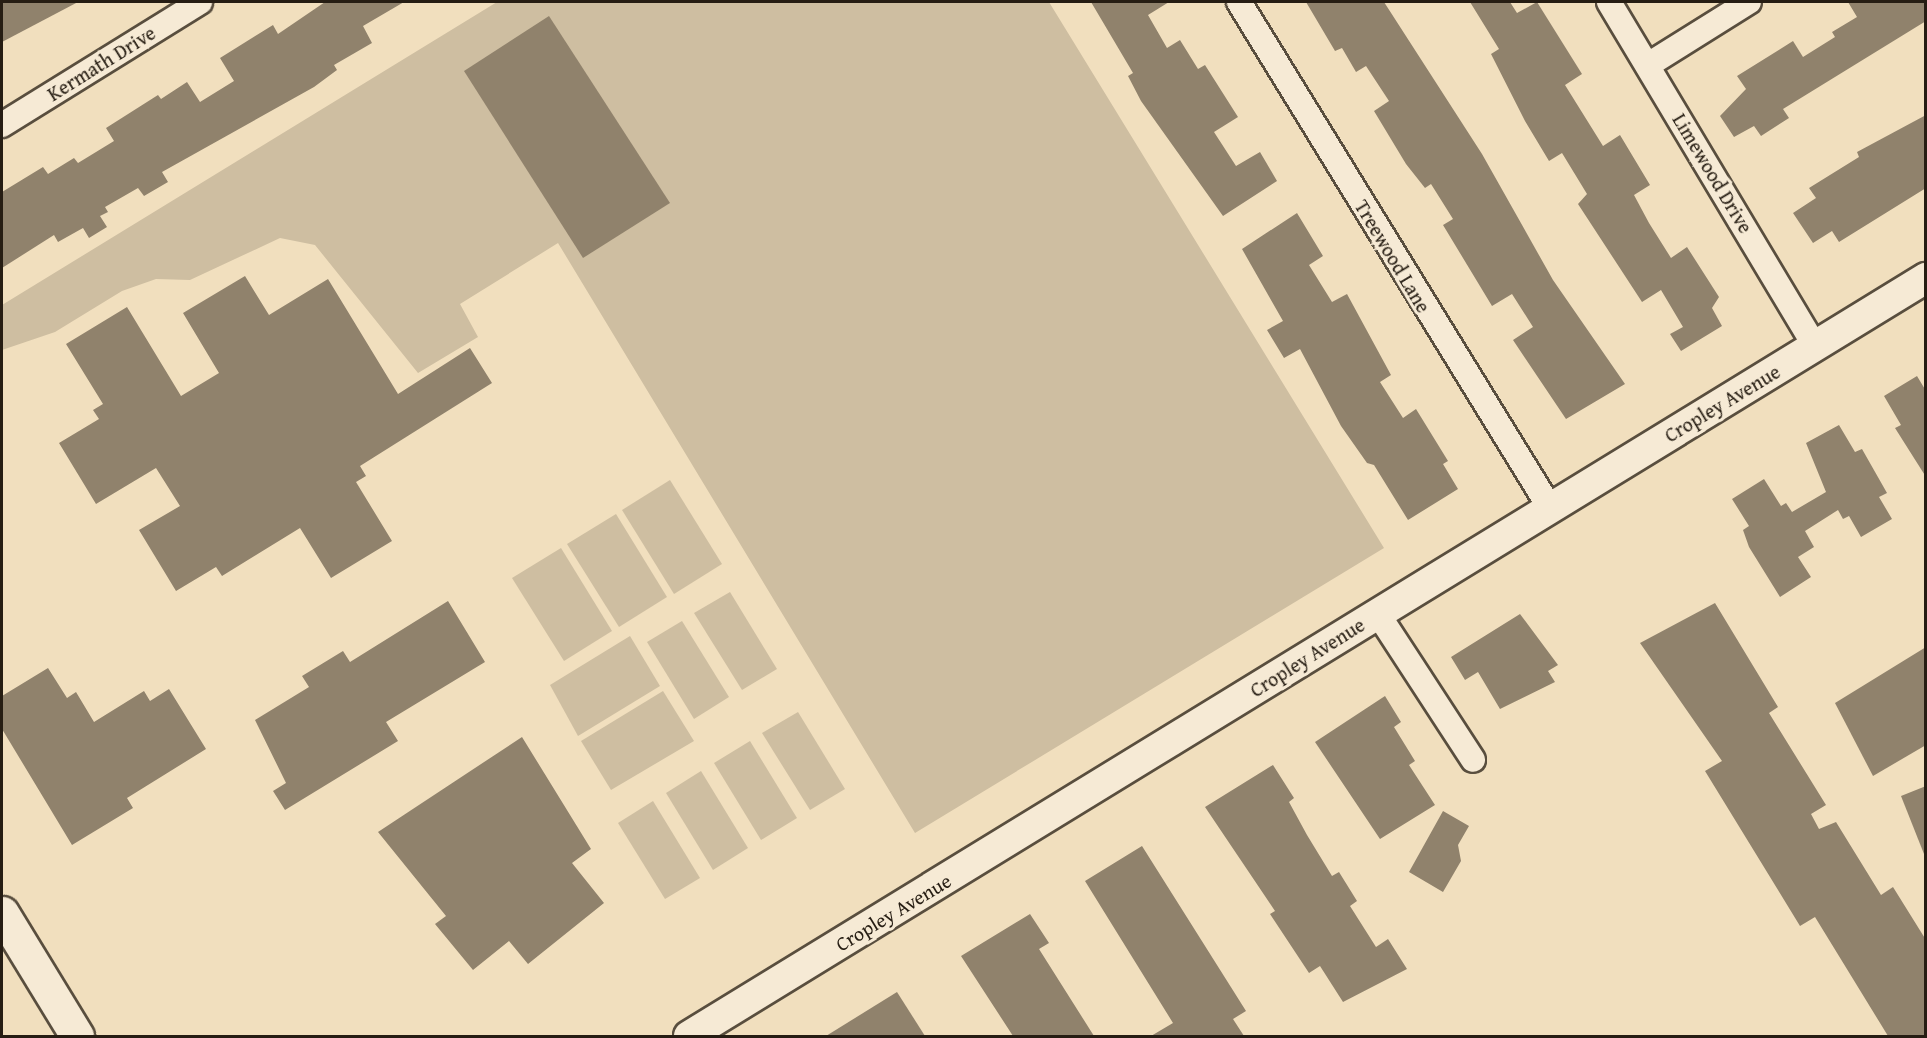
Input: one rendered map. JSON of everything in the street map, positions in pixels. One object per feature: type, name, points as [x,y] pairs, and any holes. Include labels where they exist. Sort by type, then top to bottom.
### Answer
[{"type":"main road","points":[[2,913],[77,1036]]},
{"type":"street","name":"Kermath Drive","points":[[2,124],[200,2]]},
{"type":"street","name":"Treewood Lane","points":[[1239,2],[1551,508]]},
{"type":"street","name":"Limewood Drive","points":[[1609,2],[1815,346]]},
{"type":"street","points":[[1648,65],[1749,2]]},
{"type":"street","name":"Cropley Avenue","points":[[689,1036],[1926,278]]},
{"type":"street","points":[[1378,614],[1473,760]]},
{"type":"shaded area","points":[[497,2],[1049,2],[1384,548],[915,833],[558,243],[460,304],[478,337],[418,373],[315,245],[280,238],[190,280],[156,279],[122,291],[55,332],[2,350],[2,305]]},
{"type":"shaded area","points":[[670,480],[722,564],[674,594],[622,510]]},
{"type":"shaded area","points":[[616,514],[667,597],[619,627],[567,544]]},
{"type":"shaded area","points":[[561,548],[612,631],[564,661],[512,578]]},
{"type":"shaded area","points":[[730,592],[777,669],[742,690],[694,613]]},
{"type":"shaded area","points":[[682,621],[729,697],[694,719],[647,642]]},
{"type":"shaded area","points":[[630,636],[660,686],[578,736],[550,685]]},
{"type":"shaded area","points":[[663,691],[694,741],[611,790],[581,741]]},
{"type":"shaded area","points":[[798,712],[845,789],[810,810],[762,733]]},
{"type":"shaded area","points":[[750,741],[797,818],[761,840],[714,763]]},
{"type":"shaded area","points":[[701,771],[748,848],[713,870],[666,793]]},
{"type":"shaded area","points":[[653,801],[700,878],[665,899],[618,823]]},
{"type":"building","points":[[2,2],[78,2],[2,42]]},
{"type":"building","points":[[325,2],[404,2],[363,26],[372,43],[334,65],[337,70],[314,87],[162,172],[168,182],[144,196],[138,188],[105,207],[108,212],[100,216],[107,227],[89,238],[83,228],[58,242],[54,235],[2,268],[2,192],[43,167],[48,174],[74,158],[78,163],[114,141],[106,128],[158,95],[161,99],[187,82],[200,102],[234,81],[220,58],[273,25],[278,34]]},
{"type":"building","points":[[1091,2],[1169,2],[1148,15],[1167,48],[1180,40],[1198,69],[1205,65],[1238,117],[1214,132],[1236,166],[1260,152],[1277,181],[1223,216],[1141,101],[1128,76],[1133,73]]},
{"type":"building","points":[[1306,2],[1384,2],[1482,154],[1553,280],[1625,384],[1566,419],[1513,340],[1533,327],[1512,294],[1492,306],[1443,225],[1453,219],[1431,184],[1425,188],[1406,164],[1374,111],[1389,101],[1366,66],[1356,72],[1342,48],[1335,51]]},
{"type":"building","points":[[1470,2],[1510,2],[1517,13],[1537,2],[1582,74],[1565,85],[1603,146],[1620,135],[1650,185],[1634,195],[1671,258],[1687,247],[1719,297],[1712,308],[1722,326],[1681,351],[1670,334],[1683,327],[1661,290],[1642,302],[1578,204],[1587,194],[1562,153],[1549,161],[1525,121],[1491,54],[1499,49]]},
{"type":"building","points":[[1848,2],[1926,2],[1926,21],[1783,109],[1789,118],[1761,136],[1754,126],[1734,137],[1720,116],[1746,89],[1737,76],[1793,41],[1803,57],[1835,37],[1832,32],[1857,17]]},
{"type":"building","points":[[549,16],[670,203],[583,258],[464,71]]},
{"type":"building","points":[[1926,115],[1926,188],[1839,242],[1832,231],[1813,243],[1793,213],[1816,198],[1809,188],[1859,157],[1857,152]]},
{"type":"building","points":[[1297,213],[1323,256],[1309,265],[1332,302],[1347,294],[1391,375],[1380,382],[1403,418],[1416,409],[1448,461],[1443,464],[1458,489],[1408,520],[1374,465],[1367,463],[1341,426],[1300,349],[1284,358],[1267,330],[1283,321],[1242,249]]},
{"type":"building","points":[[245,276],[269,315],[328,279],[398,394],[470,348],[492,383],[360,466],[366,476],[356,482],[392,541],[331,578],[300,528],[222,576],[216,567],[176,591],[139,530],[180,506],[156,468],[96,504],[59,443],[99,419],[93,410],[103,404],[66,344],[127,307],[181,396],[219,373],[183,313]]},
{"type":"building","points":[[1917,376],[1926,391],[1926,477],[1895,428],[1901,425],[1884,396]]},
{"type":"building","points":[[1839,425],[1855,452],[1862,449],[1887,493],[1879,497],[1892,519],[1861,537],[1849,516],[1843,519],[1838,510],[1805,531],[1814,547],[1798,557],[1811,577],[1780,597],[1749,547],[1743,530],[1749,526],[1732,499],[1764,479],[1781,506],[1786,503],[1792,512],[1826,492],[1806,443]]},
{"type":"building","points":[[448,601],[485,662],[386,722],[398,741],[285,810],[273,791],[286,783],[255,720],[309,687],[302,676],[343,651],[350,662]]},
{"type":"building","points":[[1715,603],[1778,707],[1769,713],[1826,805],[1811,814],[1819,829],[1836,822],[1881,895],[1893,887],[1926,940],[1926,1036],[1888,1036],[1815,917],[1800,926],[1705,771],[1722,761],[1640,643]]},
{"type":"building","points":[[1520,614],[1558,665],[1548,671],[1555,682],[1500,709],[1478,672],[1465,680],[1451,657]]},
{"type":"building","points":[[1926,647],[1926,745],[1873,776],[1835,703]]},
{"type":"building","points":[[48,668],[67,698],[76,692],[94,722],[144,691],[150,701],[169,689],[206,749],[127,798],[133,808],[72,845],[2,729],[2,696]]},
{"type":"building","points":[[1385,696],[1401,722],[1394,727],[1415,761],[1409,765],[1435,805],[1380,839],[1315,742]]},
{"type":"building","points":[[522,737],[591,849],[572,863],[604,903],[528,964],[509,941],[473,970],[435,924],[446,916],[378,832]]},
{"type":"building","points":[[1273,765],[1294,798],[1289,802],[1332,876],[1339,872],[1357,901],[1350,906],[1376,947],[1388,939],[1407,969],[1343,1002],[1320,966],[1309,973],[1270,914],[1275,911],[1205,807]]},
{"type":"building","points":[[1926,786],[1926,854],[1924,854],[1901,796]]},
{"type":"building","points":[[1443,811],[1469,826],[1458,845],[1461,861],[1443,892],[1409,872]]},
{"type":"building","points":[[1142,846],[1246,1011],[1233,1019],[1244,1036],[1151,1036],[1173,1023],[1085,881]]},
{"type":"building","points":[[1030,914],[1049,943],[1039,949],[1094,1036],[1013,1036],[961,956]]},
{"type":"building","points":[[897,992],[925,1036],[826,1036]]}]
